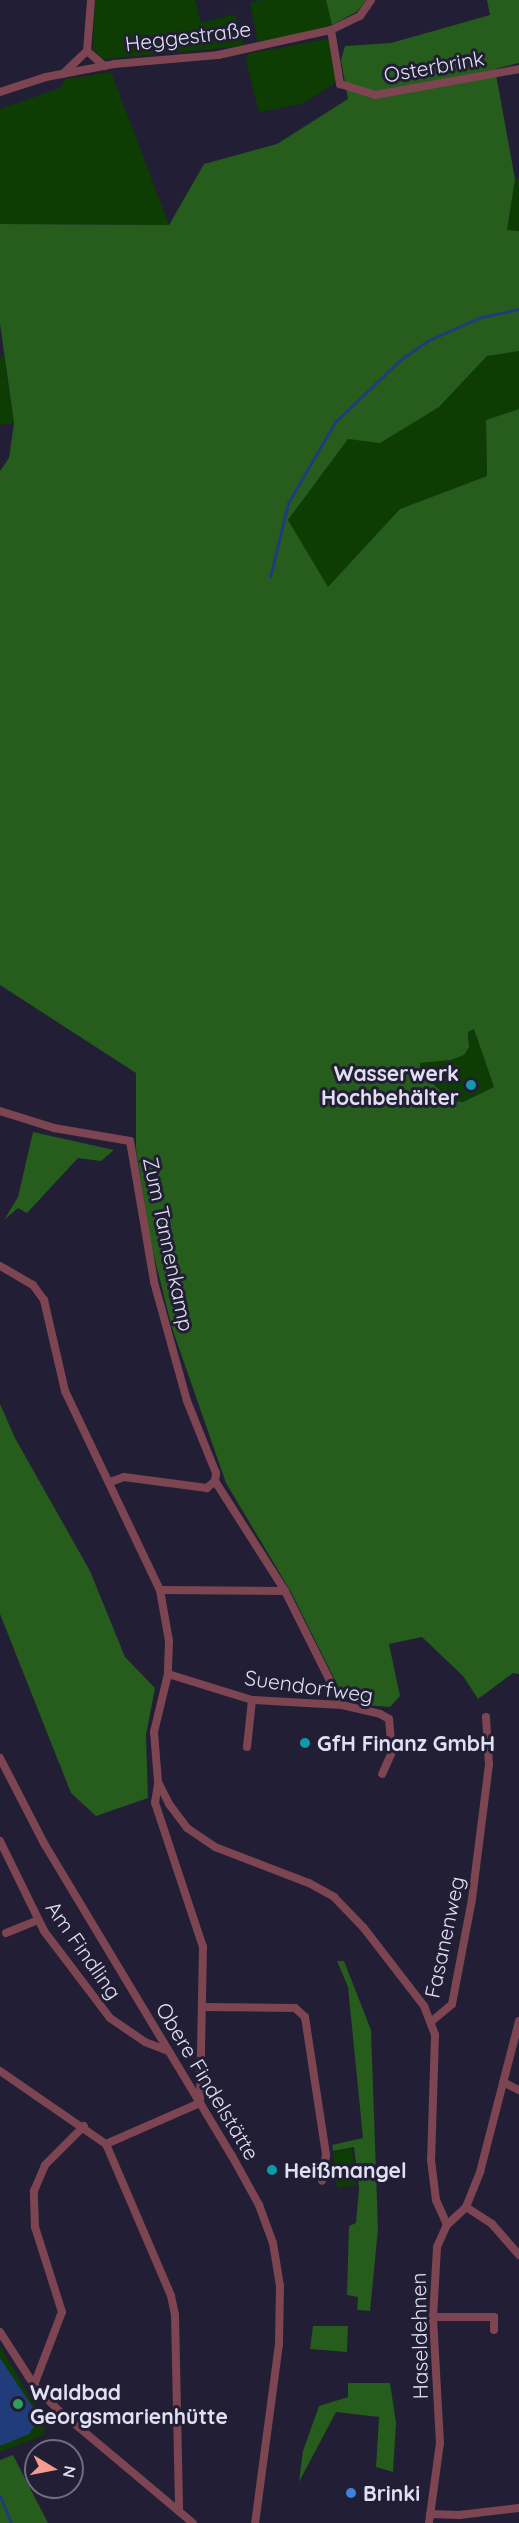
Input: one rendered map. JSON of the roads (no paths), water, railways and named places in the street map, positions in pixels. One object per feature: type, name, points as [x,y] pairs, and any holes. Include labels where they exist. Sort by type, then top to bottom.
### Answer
[{"type":"street","points":[[63,74],[87,51],[91,0]]},
{"type":"street","name":"Heggestraße","points":[[0,92],[63,74],[104,66],[218,55],[331,30],[360,16],[371,0]]},
{"type":"street","name":"Osterbrink","points":[[331,30],[340,84],[375,95],[519,69]]},
{"type":"street","points":[[87,51],[104,66]]},
{"type":"street","name":"Zum Tannenkamp","points":[[0,1111],[54,1128],[130,1142],[154,1282],[187,1401],[216,1473],[215,1481],[285,1590],[342,1705]]},
{"type":"street","points":[[0,1266],[19,1273],[33,1285],[44,1300],[65,1391],[160,1590],[169,1641],[168,1674],[154,1732],[158,1782],[155,1803],[203,1947],[200,2103],[106,2144]]},
{"type":"street","points":[[110,1482],[124,1477],[207,1488],[215,1481]]},
{"type":"street","points":[[160,1590],[285,1590]]},
{"type":"street","name":"Suendorfweg","points":[[168,1674],[252,1700],[342,1705],[389,1719],[392,1752],[382,1774]]},
{"type":"street","points":[[247,1748],[252,1700]]},
{"type":"street","name":"Fasanenweg","points":[[447,2226],[436,2200],[431,2160],[435,2048],[432,2021],[452,2004],[472,1899],[489,1764],[486,1717]]},
{"type":"street","name":"Obere Findelstätte","points":[[0,1758],[45,1845],[260,2205],[273,2243],[280,2286],[279,2344],[255,2523]]},
{"type":"street","points":[[158,1782],[187,1828],[214,1847],[309,1883],[334,1897],[363,1927],[432,2021]]},
{"type":"street","name":"Am Findling","points":[[0,1840],[38,1920],[110,2018],[145,2042],[168,2050]]},
{"type":"street","points":[[6,1933],[38,1920]]},
{"type":"street","points":[[202,2007],[295,2008],[305,2017],[325,2153],[322,2181]]},
{"type":"street","name":"Haseldehnen","points":[[429,2523],[440,2443],[433,2318],[434,2267],[447,2226],[466,2207],[480,2172],[519,2021]]},
{"type":"street","points":[[0,2071],[84,2126],[106,2144],[173,2306],[179,2511]]},
{"type":"street","points":[[503,2082],[519,2090]]},
{"type":"street","points":[[34,2385],[62,2312],[35,2227],[34,2191],[45,2165],[84,2126]]},
{"type":"street","points":[[466,2207],[492,2224],[519,2255]]},
{"type":"street","points":[[433,2318],[494,2317],[494,2330]]},
{"type":"street","points":[[0,2332],[34,2385],[57,2409],[193,2523]]},
{"type":"street","points":[[430,2514],[459,2515],[519,2508]]},
{"type":"water","name":"Waldbad Georgsmarienhütte","points":[[0,2358],[34,2409],[37,2422],[29,2434],[0,2446]]},
{"type":"waterway","points":[[270,577],[288,503],[335,422],[400,360],[429,340],[481,317],[519,309]]},
{"type":"waterway","points":[[0,2496],[11,2523]]},
{"type":"place","name":"Wasserwerk Hochbehälter","points":[[471,1085]]},
{"type":"place","name":"GfH Finanz GmbH","points":[[305,1743]]},
{"type":"place","name":"Heißmangel","points":[[272,2170]]},
{"type":"place","name":"Waldbad Georgsmarienhütte","points":[[18,2404]]},
{"type":"place","name":"Brinki","points":[[351,2493]]}]
